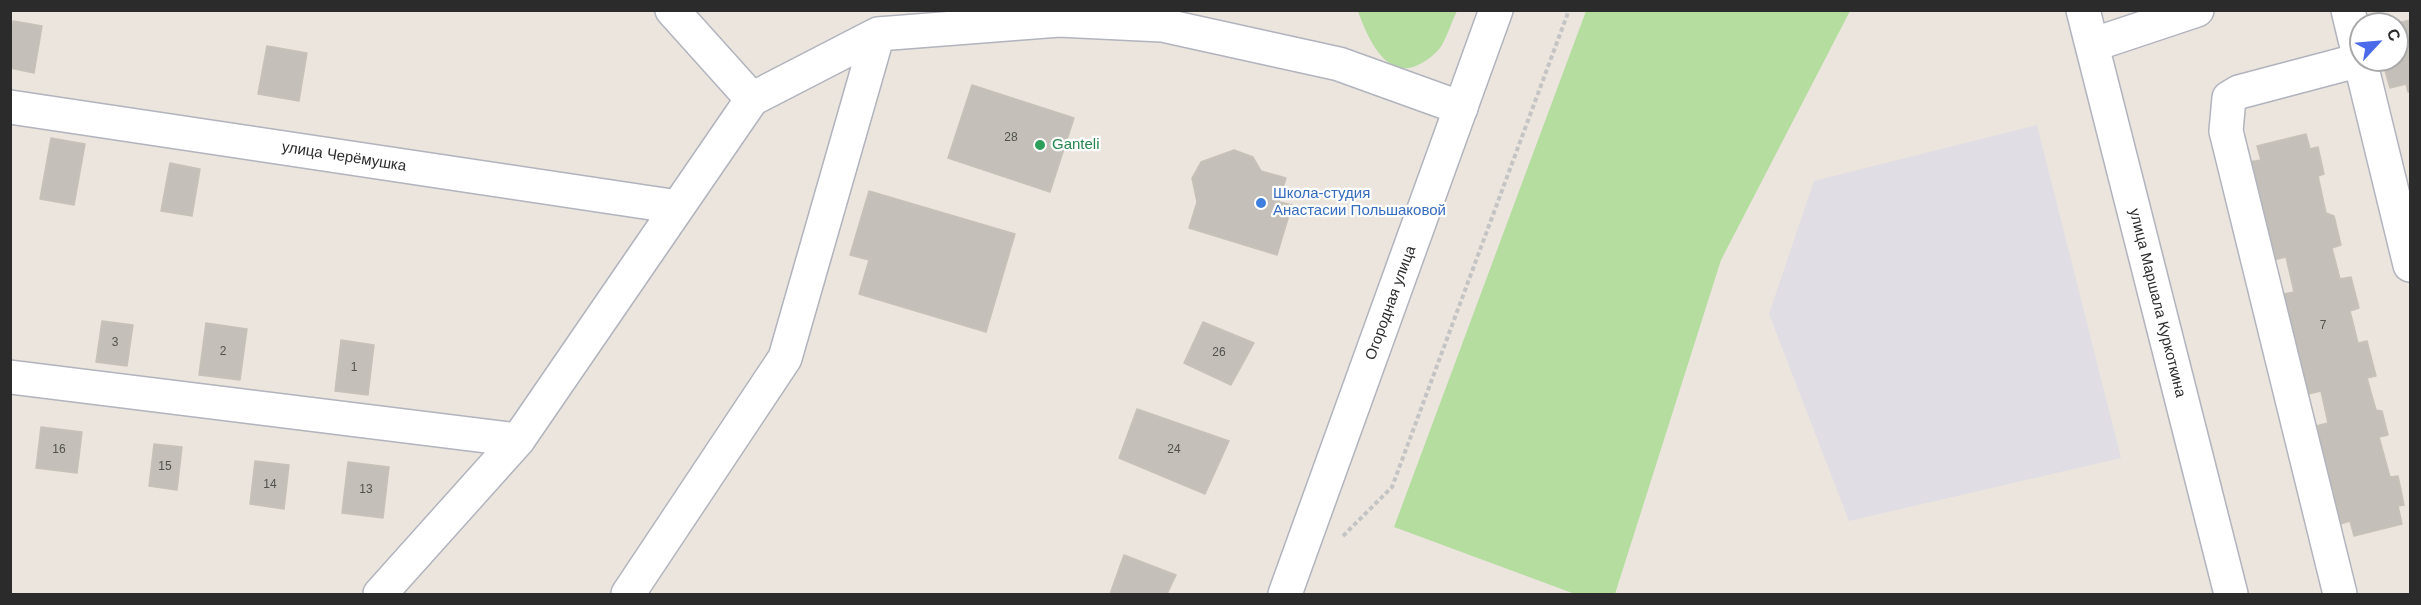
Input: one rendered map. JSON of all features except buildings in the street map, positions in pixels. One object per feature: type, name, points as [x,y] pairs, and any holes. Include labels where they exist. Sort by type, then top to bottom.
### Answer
[{"type":"street","points":[[672,10],[752,99]]},
{"type":"street","name":"Огородная улица","points":[[1285,594],[1496,10]]},
{"type":"street","name":"улица Маршала Куркоткина","points":[[2083,10],[2231,594]]},
{"type":"street","points":[[2092,45],[2197,10]]},
{"type":"street","points":[[380,594],[518,440],[752,99],[878,34],[1055,15],[1162,25],[1328,61],[1461,108]]},
{"type":"street","points":[[628,594],[785,358],[878,34]]},
{"type":"street","points":[[2340,594],[2229,147],[2226,117],[2229,98],[2239,92],[2349,63]]},
{"type":"street","points":[[2365,72],[2397,147],[2410,265]]},
{"type":"street","name":"улица Черёмушка","points":[[10,107],[678,207]]},
{"type":"street","points":[[10,377],[518,440]]},
{"type":"path","points":[[1338,542],[1392,487],[1569,10]]},
{"type":"shaded area","points":[[2037,125],[2121,458],[1849,521],[1769,314],[1814,181]]},
{"type":"green space","points":[[1358,10],[1457,11],[1437,51],[1418,65],[1406,68],[1396,67],[1379,53],[1366,31]]},
{"type":"green space","points":[[1586,11],[1850,11],[1721,260],[1615,594],[1575,594],[1394,527]]},
{"type":"place","name":"Ganteli","points":[[1040,145]]},
{"type":"place","name":"Школа-студия Анастасии Польшаковой","points":[[1261,203]]}]
